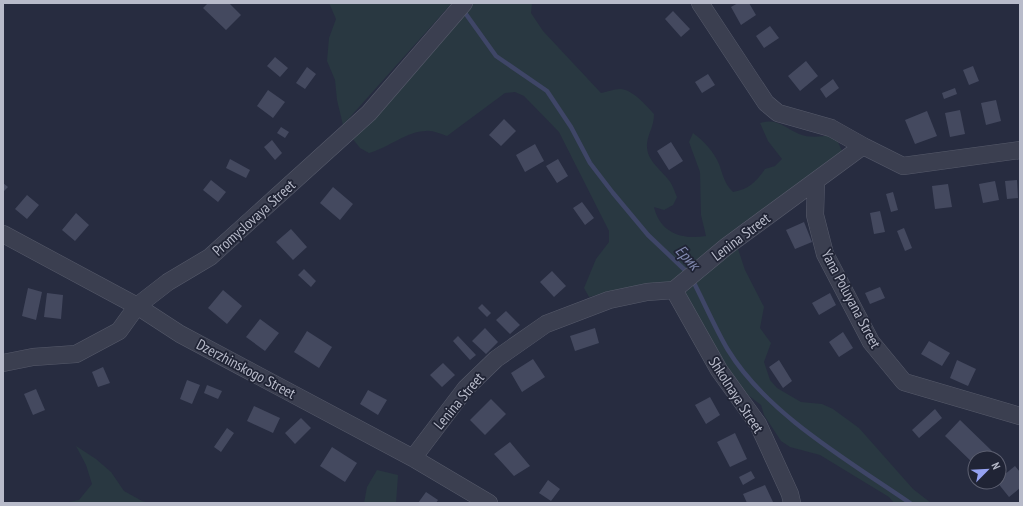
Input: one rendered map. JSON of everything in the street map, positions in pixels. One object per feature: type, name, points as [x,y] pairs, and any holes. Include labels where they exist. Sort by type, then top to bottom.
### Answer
[{"type":"street","name":"Promyslovaya Street","points":[[3,363],[34,357],[76,354],[119,332],[137,306],[168,282],[210,257],[369,113],[464,3]]},
{"type":"street","points":[[700,3],[766,103],[778,113],[831,128],[902,166],[1020,150]]},
{"type":"street","name":"Lenina Street","points":[[413,458],[466,388],[496,359],[546,324],[609,300],[647,292],[674,290],[727,246],[863,146]]},
{"type":"street","name":"Yana Poluyana Street","points":[[816,182],[816,215],[825,254],[871,342],[904,382],[1020,416]]},
{"type":"street","name":"Dzerzhinskogo Street","points":[[3,234],[137,306],[180,334],[413,458],[489,503]]},
{"type":"street","name":"Shkolnaya Street","points":[[674,290],[719,370],[758,424],[790,494],[792,503]]},
{"type":"shaded area","points":[[329,3],[452,3],[343,125],[337,100],[335,80],[327,61],[329,38],[336,19]]},
{"type":"shaded area","points":[[471,3],[532,3],[531,13],[543,31],[601,93],[618,89],[625,90],[639,98],[654,114],[647,144],[648,154],[670,182],[677,197],[673,205],[664,210],[654,207],[661,223],[673,233],[689,237],[706,236],[701,215],[700,172],[689,142],[693,133],[705,143],[714,155],[726,182],[733,192],[748,187],[765,169],[775,166],[782,159],[768,141],[760,123],[776,122],[799,134],[811,137],[831,135],[838,142],[842,151],[836,159],[675,285],[624,289],[589,297],[584,288],[596,259],[609,242],[609,231],[559,132],[524,96],[515,92],[505,93],[447,136],[431,131],[419,132],[369,153],[360,148],[352,138]]},
{"type":"shaded area","points":[[738,249],[745,270],[764,307],[760,328],[771,343],[764,362],[770,380],[777,388],[801,402],[822,404],[833,409],[859,428],[913,489],[931,503],[894,503],[889,497],[820,455],[790,447],[781,441],[764,415],[761,405],[744,392],[686,306],[686,292],[708,267]]},
{"type":"shaded area","points":[[76,446],[96,459],[111,472],[124,491],[142,501],[150,503],[65,503],[79,500],[92,484],[86,465]]},
{"type":"shaded area","points":[[377,470],[398,475],[396,503],[364,503],[367,487]]},
{"type":"building","points":[[208,3],[229,3],[241,15],[226,30],[203,8]]},
{"type":"building","points":[[738,3],[749,3],[756,15],[741,25],[731,7]]},
{"type":"building","points":[[673,11],[690,29],[681,37],[665,19]]},
{"type":"building","points":[[770,26],[779,38],[764,48],[756,36]]},
{"type":"building","points":[[275,57],[288,68],[280,77],[267,66]]},
{"type":"building","points":[[806,61],[818,76],[800,91],[788,76]]},
{"type":"building","points":[[973,66],[979,81],[969,85],[963,70]]},
{"type":"building","points":[[307,67],[316,74],[305,89],[296,83]]},
{"type":"building","points":[[708,74],[715,85],[702,93],[695,82]]},
{"type":"building","points":[[833,79],[839,88],[826,98],[820,89]]},
{"type":"building","points":[[955,88],[957,94],[944,99],[942,93]]},
{"type":"building","points":[[268,90],[285,102],[273,118],[257,106]]},
{"type":"building","points":[[996,100],[1001,121],[986,125],[981,103]]},
{"type":"building","points":[[960,110],[965,134],[950,137],[945,113]]},
{"type":"building","points":[[927,111],[937,136],[915,144],[905,120]]},
{"type":"building","points":[[504,119],[516,131],[501,146],[489,135]]},
{"type":"building","points":[[281,127],[289,132],[285,138],[277,133]]},
{"type":"building","points":[[272,140],[282,153],[275,160],[264,147]]},
{"type":"building","points":[[671,142],[683,161],[669,170],[657,151]]},
{"type":"building","points":[[535,144],[544,161],[525,172],[516,155]]},
{"type":"building","points":[[230,159],[250,170],[246,178],[226,168]]},
{"type":"building","points":[[558,159],[568,176],[557,183],[546,166]]},
{"type":"building","points":[[211,180],[226,192],[218,202],[203,190]]},
{"type":"building","points":[[1017,180],[1018,198],[1007,199],[1005,181]]},
{"type":"building","points":[[995,181],[999,200],[983,203],[979,184]]},
{"type":"building","points":[[3,183],[8,187],[3,192]]},
{"type":"building","points":[[948,184],[952,207],[935,209],[932,186]]},
{"type":"building","points":[[333,187],[353,204],[340,220],[320,203]]},
{"type":"building","points":[[893,192],[898,210],[891,212],[886,194]]},
{"type":"building","points":[[27,195],[39,205],[27,219],[15,209]]},
{"type":"building","points":[[582,202],[594,218],[585,225],[573,208]]},
{"type":"building","points":[[880,211],[885,232],[874,234],[870,213]]},
{"type":"building","points":[[76,213],[89,225],[75,241],[62,230]]},
{"type":"building","points":[[804,222],[812,242],[795,249],[786,230]]},
{"type":"building","points":[[904,228],[912,248],[905,251],[897,231]]},
{"type":"building","points":[[291,229],[307,247],[293,260],[276,242]]},
{"type":"building","points":[[304,269],[316,281],[311,287],[298,275]]},
{"type":"building","points":[[552,271],[566,286],[554,297],[540,282]]},
{"type":"building","points":[[880,287],[885,298],[870,304],[865,293]]},
{"type":"building","points":[[28,288],[42,292],[36,320],[22,316]]},
{"type":"building","points":[[223,290],[242,306],[227,324],[208,308]]},
{"type":"building","points":[[47,293],[63,295],[61,319],[44,317]]},
{"type":"building","points":[[830,293],[836,305],[819,315],[812,303]]},
{"type":"building","points":[[482,304],[491,313],[487,317],[478,308]]},
{"type":"building","points":[[506,311],[520,325],[510,334],[496,320]]},
{"type":"building","points":[[260,319],[279,333],[265,351],[246,337]]},
{"type":"building","points":[[485,328],[498,342],[486,354],[472,341]]},
{"type":"building","points":[[595,328],[599,343],[575,351],[570,336]]},
{"type":"building","points":[[307,331],[332,347],[319,368],[294,352]]},
{"type":"building","points":[[843,332],[853,348],[839,357],[829,342]]},
{"type":"building","points":[[458,336],[476,355],[470,360],[453,341]]},
{"type":"building","points":[[929,341],[950,353],[942,366],[921,354]]},
{"type":"building","points":[[533,359],[545,377],[522,392],[511,373]]},
{"type":"building","points":[[779,360],[792,381],[783,388],[769,367]]},
{"type":"building","points":[[957,360],[976,369],[968,386],[950,378]]},
{"type":"building","points":[[443,363],[455,375],[442,387],[430,375]]},
{"type":"building","points":[[103,367],[110,383],[98,387],[92,372]]},
{"type":"building","points":[[187,380],[200,385],[192,404],[180,399]]},
{"type":"building","points":[[207,385],[222,391],[218,399],[204,393]]},
{"type":"building","points":[[36,389],[45,410],[33,415],[24,394]]},
{"type":"building","points":[[368,390],[387,400],[378,415],[360,404]]},
{"type":"building","points":[[710,397],[720,415],[706,424],[695,405]]},
{"type":"building","points":[[491,399],[506,414],[485,435],[470,420]]},
{"type":"building","points":[[254,406],[280,418],[273,433],[247,421]]},
{"type":"building","points":[[935,409],[942,418],[919,438],[912,430]]},
{"type":"building","points":[[301,418],[311,428],[295,444],[285,433]]},
{"type":"building","points":[[960,420],[991,450],[967,450],[967,457],[945,436]]},
{"type":"building","points":[[227,428],[234,433],[221,452],[214,447]]},
{"type":"building","points":[[735,433],[747,459],[730,467],[717,442]]},
{"type":"building","points":[[510,442],[530,466],[514,476],[494,454]]},
{"type":"building","points":[[332,447],[357,463],[345,482],[320,466]]},
{"type":"building","points":[[1015,466],[1020,472],[1020,488],[1009,497],[1003,490],[1007,490],[1007,472]]},
{"type":"building","points":[[751,471],[755,478],[743,485],[739,477]]},
{"type":"building","points":[[548,480],[560,489],[551,501],[539,493]]},
{"type":"building","points":[[765,485],[773,502],[747,503],[743,494]]},
{"type":"building","points":[[426,492],[438,500],[436,503],[418,503]]},
{"type":"waterway","name":"Ерик","points":[[463,10],[496,56],[547,91],[571,127],[590,163],[613,193],[648,235],[688,273]]},
{"type":"waterway","name":"Ерик","points":[[692,279],[728,350],[764,395],[811,435],[910,503]]}]
